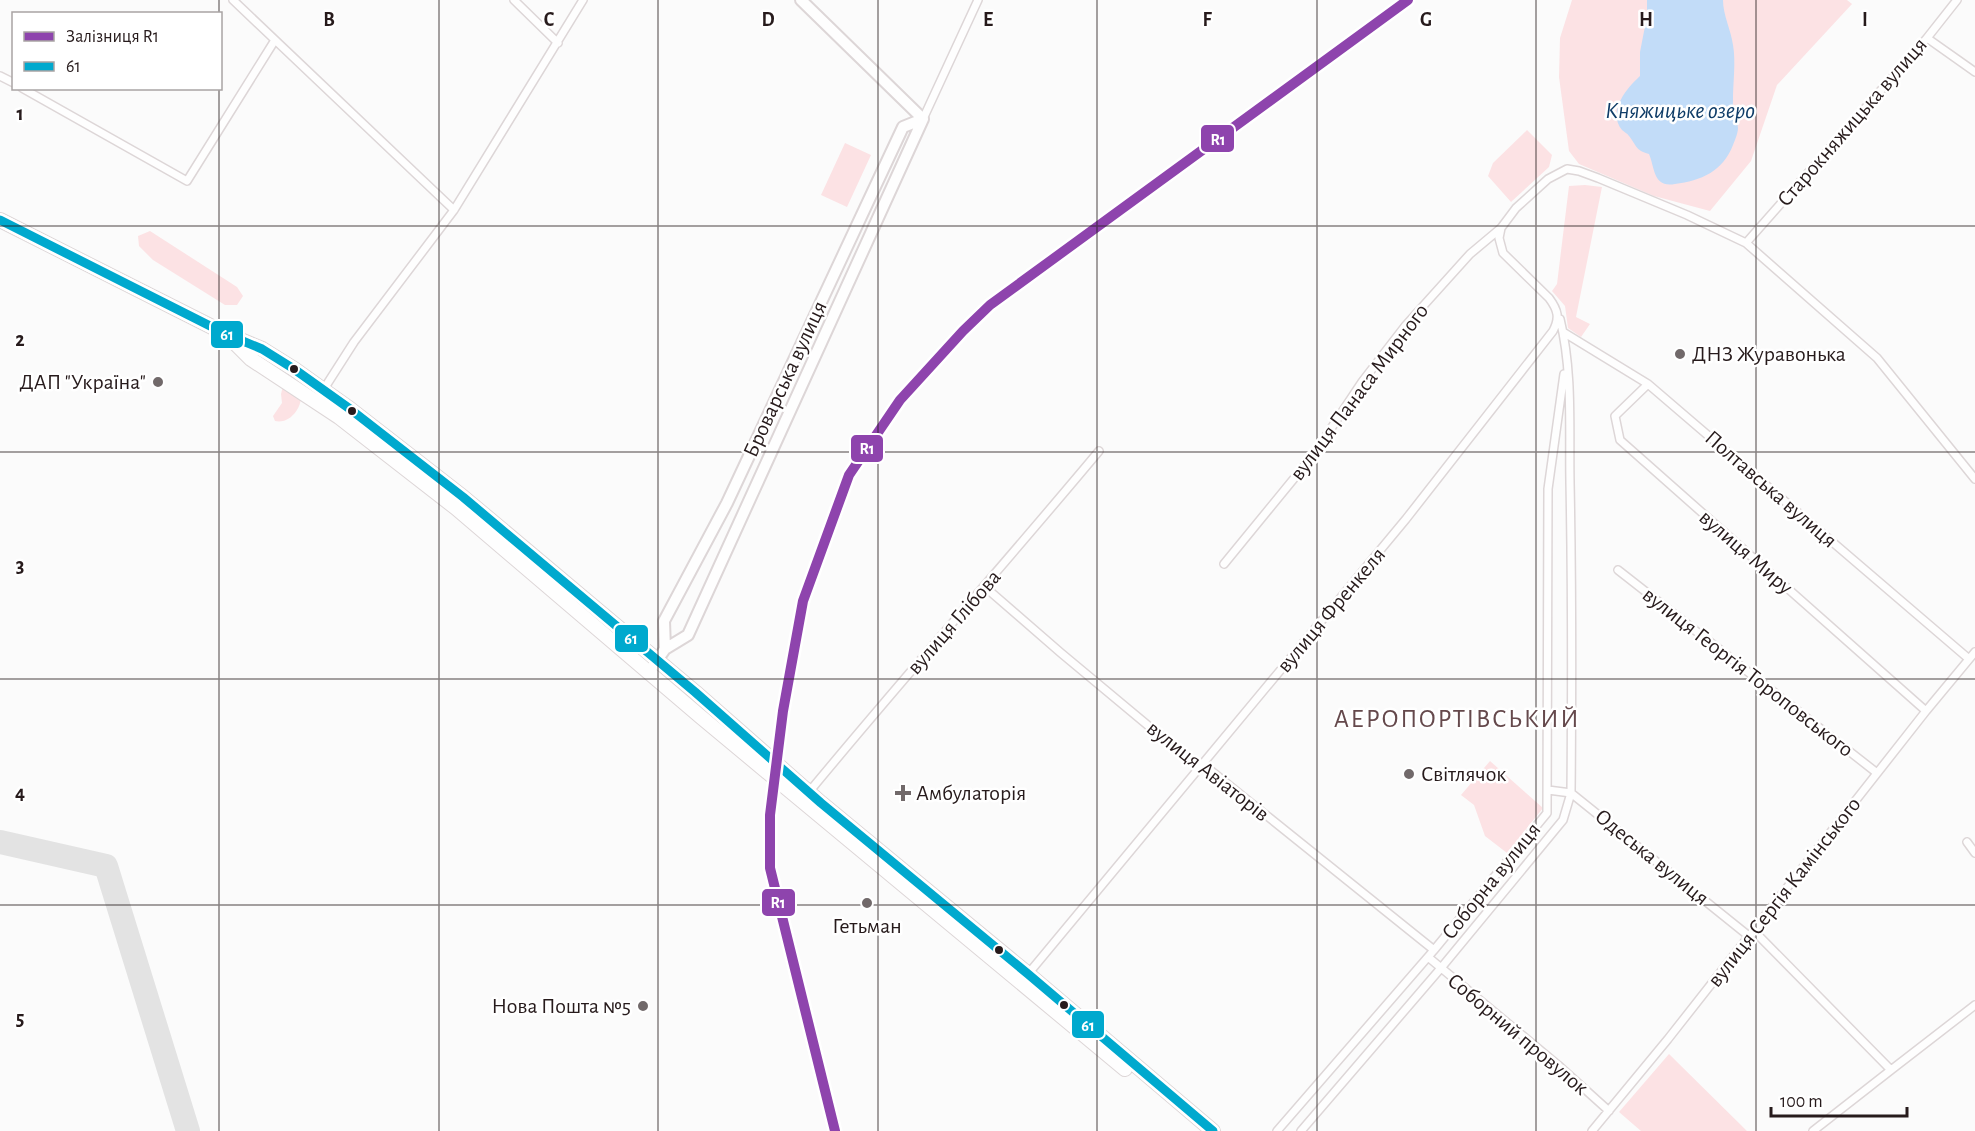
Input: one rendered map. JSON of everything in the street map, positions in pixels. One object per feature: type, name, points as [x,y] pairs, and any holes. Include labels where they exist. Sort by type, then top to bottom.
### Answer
[{"type":"highway","points":[[0,220],[226,334],[262,349],[456,508],[649,672],[1213,1131]]},
{"type":"highway","points":[[320,396],[463,497],[661,654],[809,792],[940,903],[1198,1131]]},
{"type":"street","points":[[233,0],[454,210]]},
{"type":"street","points":[[514,0],[558,43]]},
{"type":"street","points":[[320,396],[354,342],[454,210],[583,0]]},
{"type":"street","points":[[801,0],[923,119]]},
{"type":"street","name":"Броварська вулиця","points":[[649,672],[661,654],[688,635],[978,0]]},
{"type":"street","name":"Старокняжицька вулиця","points":[[1746,243],[1927,38],[1957,0]]},
{"type":"street","points":[[1927,38],[1975,72]]},
{"type":"street","points":[[26,90],[187,181],[275,39]]},
{"type":"street","name":"Броварська вулиця","points":[[661,654],[664,621],[727,503],[903,127],[923,119]]},
{"type":"street","points":[[1558,314],[1549,298],[1503,253],[1499,238],[1501,228],[1508,216],[1548,179],[1562,171],[1573,170],[1687,215],[1746,243],[1877,358],[1975,479]]},
{"type":"street","name":"вулиця Панаса Мирного","points":[[1224,564],[1314,454],[1362,382],[1406,325],[1470,254],[1501,228]]},
{"type":"street","name":"Соборна вулиця","points":[[1301,1131],[1441,968],[1563,820],[1571,793],[1572,600],[1566,357],[1558,314]]},
{"type":"street","name":"вулиця Френкеля","points":[[1025,978],[1406,519],[1543,345],[1557,324],[1558,314]]},
{"type":"street","name":"Полтавська вулиця","points":[[1563,332],[1648,384],[1969,659]]},
{"type":"street","name":"Соборна вулиця","points":[[1277,1131],[1434,950],[1547,813],[1548,489],[1566,357]]},
{"type":"street","name":"вулиця Миру","points":[[1648,384],[1615,416],[1620,440],[1926,711]]},
{"type":"street","name":"вулиця Глібова","points":[[809,792],[1099,452]]},
{"type":"street","name":"вулиця Георгія Тороповського","points":[[1618,570],[1877,773]]},
{"type":"street","name":"вулиця Авіаторів","points":[[985,587],[1060,653],[1199,768],[1210,770],[1434,950]]},
{"type":"street","name":"вулиця Сергія Камінського","points":[[1592,1131],[1752,934],[1926,711],[1975,652]]},
{"type":"street","points":[[1548,790],[1571,793]]},
{"type":"street","name":"Одеська вулиця","points":[[1571,793],[1752,934],[1891,1070]]},
{"type":"street","points":[[1967,842],[1975,852]]},
{"type":"street","name":"Соборний провулок","points":[[1428,957],[1558,1065],[1609,1111]]},
{"type":"street","points":[[1813,1131],[1975,1005]]},
{"type":"shaded area","points":[[1572,0],[1847,0],[1852,4],[1777,85],[1751,161],[1710,211],[1654,196],[1579,164],[1569,151],[1559,77],[1560,38]]},
{"type":"shaded area","points":[[1527,130],[1552,155],[1549,167],[1511,202],[1488,176],[1493,163]]},
{"type":"shaded area","points":[[845,143],[871,155],[847,207],[821,195]]},
{"type":"shaded area","points":[[1569,186],[1602,187],[1576,317],[1590,324],[1581,337],[1568,328],[1565,306],[1552,291],[1557,284]]},
{"type":"shaded area","points":[[150,231],[237,287],[243,296],[237,305],[225,305],[153,260],[139,246],[138,236]]},
{"type":"shaded area","points":[[283,386],[301,399],[292,416],[284,421],[275,421],[273,416],[282,403]]},
{"type":"shaded area","points":[[1490,761],[1543,808],[1507,853],[1485,836],[1474,805],[1461,795]]},
{"type":"shaded area","points":[[1669,1054],[1747,1131],[1641,1131],[1619,1112]]},
{"type":"water","name":"Княжицьке озеро","points":[[1647,0],[1723,0],[1732,39],[1733,104],[1738,128],[1736,136],[1729,154],[1717,168],[1685,183],[1662,183],[1656,176],[1649,154],[1639,149],[1618,123],[1620,100],[1640,76],[1640,52],[1647,16]]},
{"type":"taxiway","points":[[0,842],[106,866],[188,1131]]},
{"type":"rail line","name":"R1","points":[[835,1131],[770,868],[770,815],[783,711],[803,601],[849,475],[900,400],[990,305],[1408,0]]},
{"type":"transit line","name":"61","points":[[0,220],[226,334],[262,349],[350,409],[463,497],[695,692],[821,803],[1213,1131]]},
{"type":"place","name":"ДНЗ Журавонька","points":[[1680,354]]},
{"type":"place","name":"ДАП \"Україна\"","points":[[158,382]]},
{"type":"place","name":"Світлячок","points":[[1409,774]]},
{"type":"place","name":"Амбулаторія","points":[[903,793]]},
{"type":"place","name":"Гетьман","points":[[867,903]]},
{"type":"place","name":"Нова Пошта №5","points":[[643,1006]]},
{"type":"district","name":"АЕРОПОРТІВСЬКИЙ","points":[[1457,719]]}]
